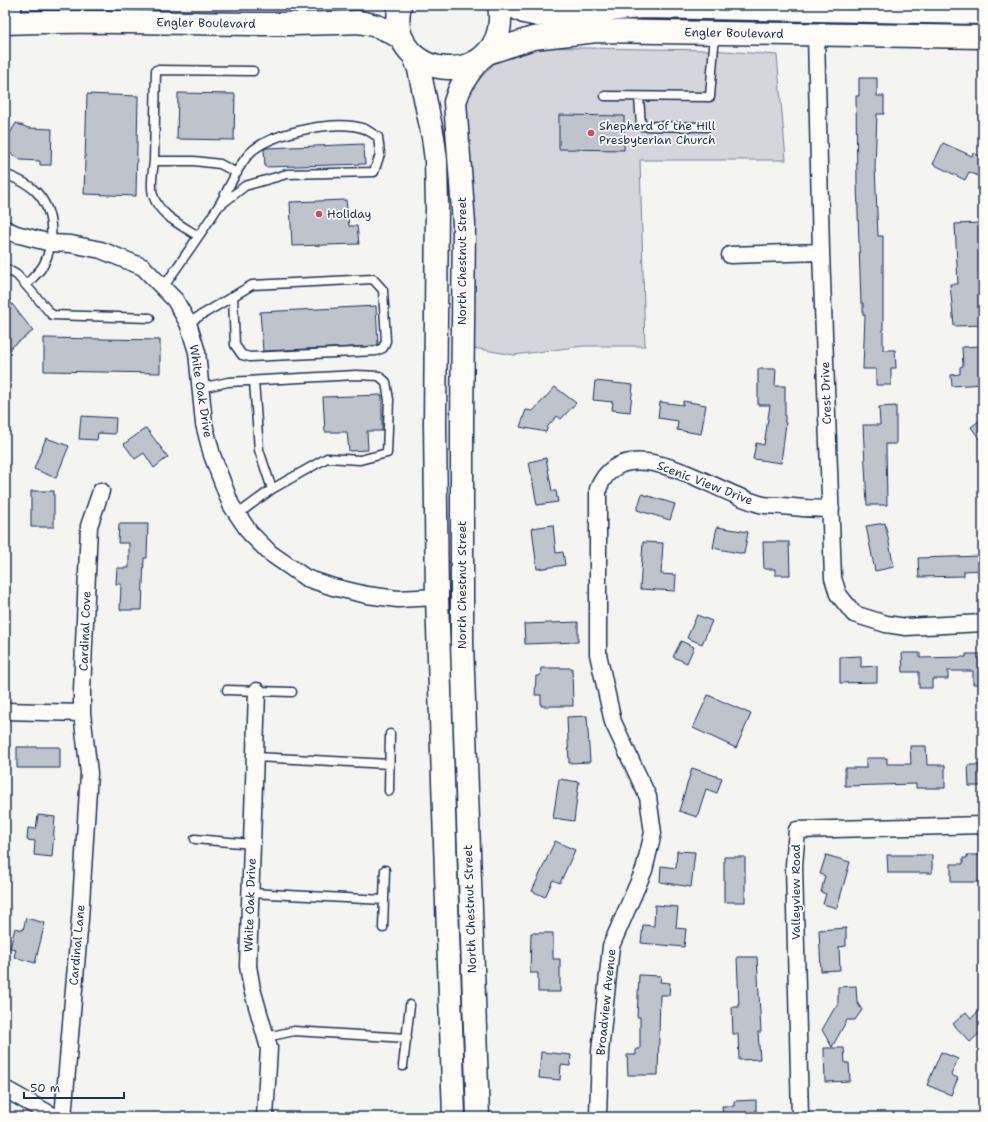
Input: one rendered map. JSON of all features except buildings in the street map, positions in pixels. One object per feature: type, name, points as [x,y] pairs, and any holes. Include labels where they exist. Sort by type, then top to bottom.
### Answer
[{"type":"main road","points":[[5,5],[11,5]]},
{"type":"main road","name":"North Chestnut Street","points":[[400,5],[398,21],[408,48],[419,69],[433,136],[436,160],[436,597],[454,1117]]},
{"type":"main road","name":"North Chestnut Street","points":[[478,1117],[462,643],[464,224],[455,102],[458,91],[468,72],[483,56],[498,36],[501,15],[499,5]]},
{"type":"main road","name":"Engler Boulevard","points":[[510,5],[524,12],[538,15],[643,7],[816,20],[983,37]]},
{"type":"main road","name":"Engler Boulevard","points":[[5,23],[120,21],[237,24],[371,23],[387,29],[431,66],[451,70],[466,66],[483,56],[533,38],[552,35],[597,31],[716,33],[816,20],[983,13]]},
{"type":"street","name":"Crest Drive","points":[[816,20],[821,252],[833,578],[838,594],[854,614],[886,624],[906,627],[983,623]]},
{"type":"street","name":"White Oak Drive","points":[[5,229],[16,234],[51,243],[71,244],[102,250],[143,267],[175,300],[188,323],[197,352],[204,424],[212,455],[231,505],[250,533],[270,553],[306,578],[333,587],[367,595],[398,599],[436,597]]},
{"type":"street","points":[[730,255],[821,252]]},
{"type":"street","name":"Scenic View Drive","points":[[598,616],[598,490],[603,478],[612,469],[627,463],[659,463],[763,505],[798,509],[831,509]]},
{"type":"street","name":"Cardinal Cove","points":[[89,772],[82,713],[89,526],[102,491]]},
{"type":"street","name":"Broadview Avenue","points":[[598,616],[598,654],[613,722],[648,796],[653,833],[644,870],[611,946],[600,1052],[598,1117]]},
{"type":"street","name":"White Oak Drive","points":[[257,691],[248,966],[252,989],[267,1036],[270,1061],[266,1117]]},
{"type":"street","points":[[5,711],[82,713]]},
{"type":"street","name":"Cardinal Lane","points":[[63,1117],[80,919],[89,772]]},
{"type":"street","name":"Valleyview Road","points":[[800,1117],[794,865],[797,830],[983,825]]},
{"type":"street","points":[[5,1089],[55,1117]]},
{"type":"lane","points":[[605,96],[710,96],[716,33]]},
{"type":"lane","points":[[198,236],[169,218],[157,205],[153,194],[156,70],[253,71]]},
{"type":"lane","points":[[640,97],[641,126],[707,127]]},
{"type":"lane","points":[[163,288],[218,207],[237,173],[253,150],[279,137],[311,127],[340,126],[364,129],[378,137],[380,154],[374,172],[287,174],[245,186],[218,207]]},
{"type":"lane","points":[[154,161],[194,161],[220,164],[237,173]]},
{"type":"lane","points":[[5,174],[32,188],[45,201],[51,223],[51,243],[44,265],[26,285]]},
{"type":"lane","points":[[5,268],[17,275],[52,315],[150,318]]},
{"type":"lane","points":[[188,323],[252,285],[373,279],[383,290],[386,341],[383,348],[376,351],[250,357],[242,354],[235,345],[233,297]]},
{"type":"lane","points":[[201,388],[228,382],[356,375],[379,376],[386,382],[389,400],[387,453],[360,460],[328,458],[272,489],[238,514]]},
{"type":"lane","points":[[254,381],[259,450],[272,489]]},
{"type":"lane","points":[[227,690],[292,692]]},
{"type":"lane","points":[[389,791],[390,734]]},
{"type":"lane","points":[[256,757],[389,764]]},
{"type":"lane","points":[[195,839],[252,844]]},
{"type":"lane","points":[[383,928],[385,870]]},
{"type":"lane","points":[[250,893],[384,900]]},
{"type":"lane","points":[[403,1066],[410,1005]]},
{"type":"lane","points":[[267,1036],[294,1031],[406,1038]]},
{"type":"shaded area","points":[[525,47],[711,50],[777,55],[786,160],[640,160],[645,346],[583,346],[514,355],[473,348],[463,122],[470,90],[498,59]]},
{"type":"place","name":"Shepherd of the Hill Presbyterian Church","points":[[591,133]]},
{"type":"place","name":"Holiday","points":[[319,214]]}]
